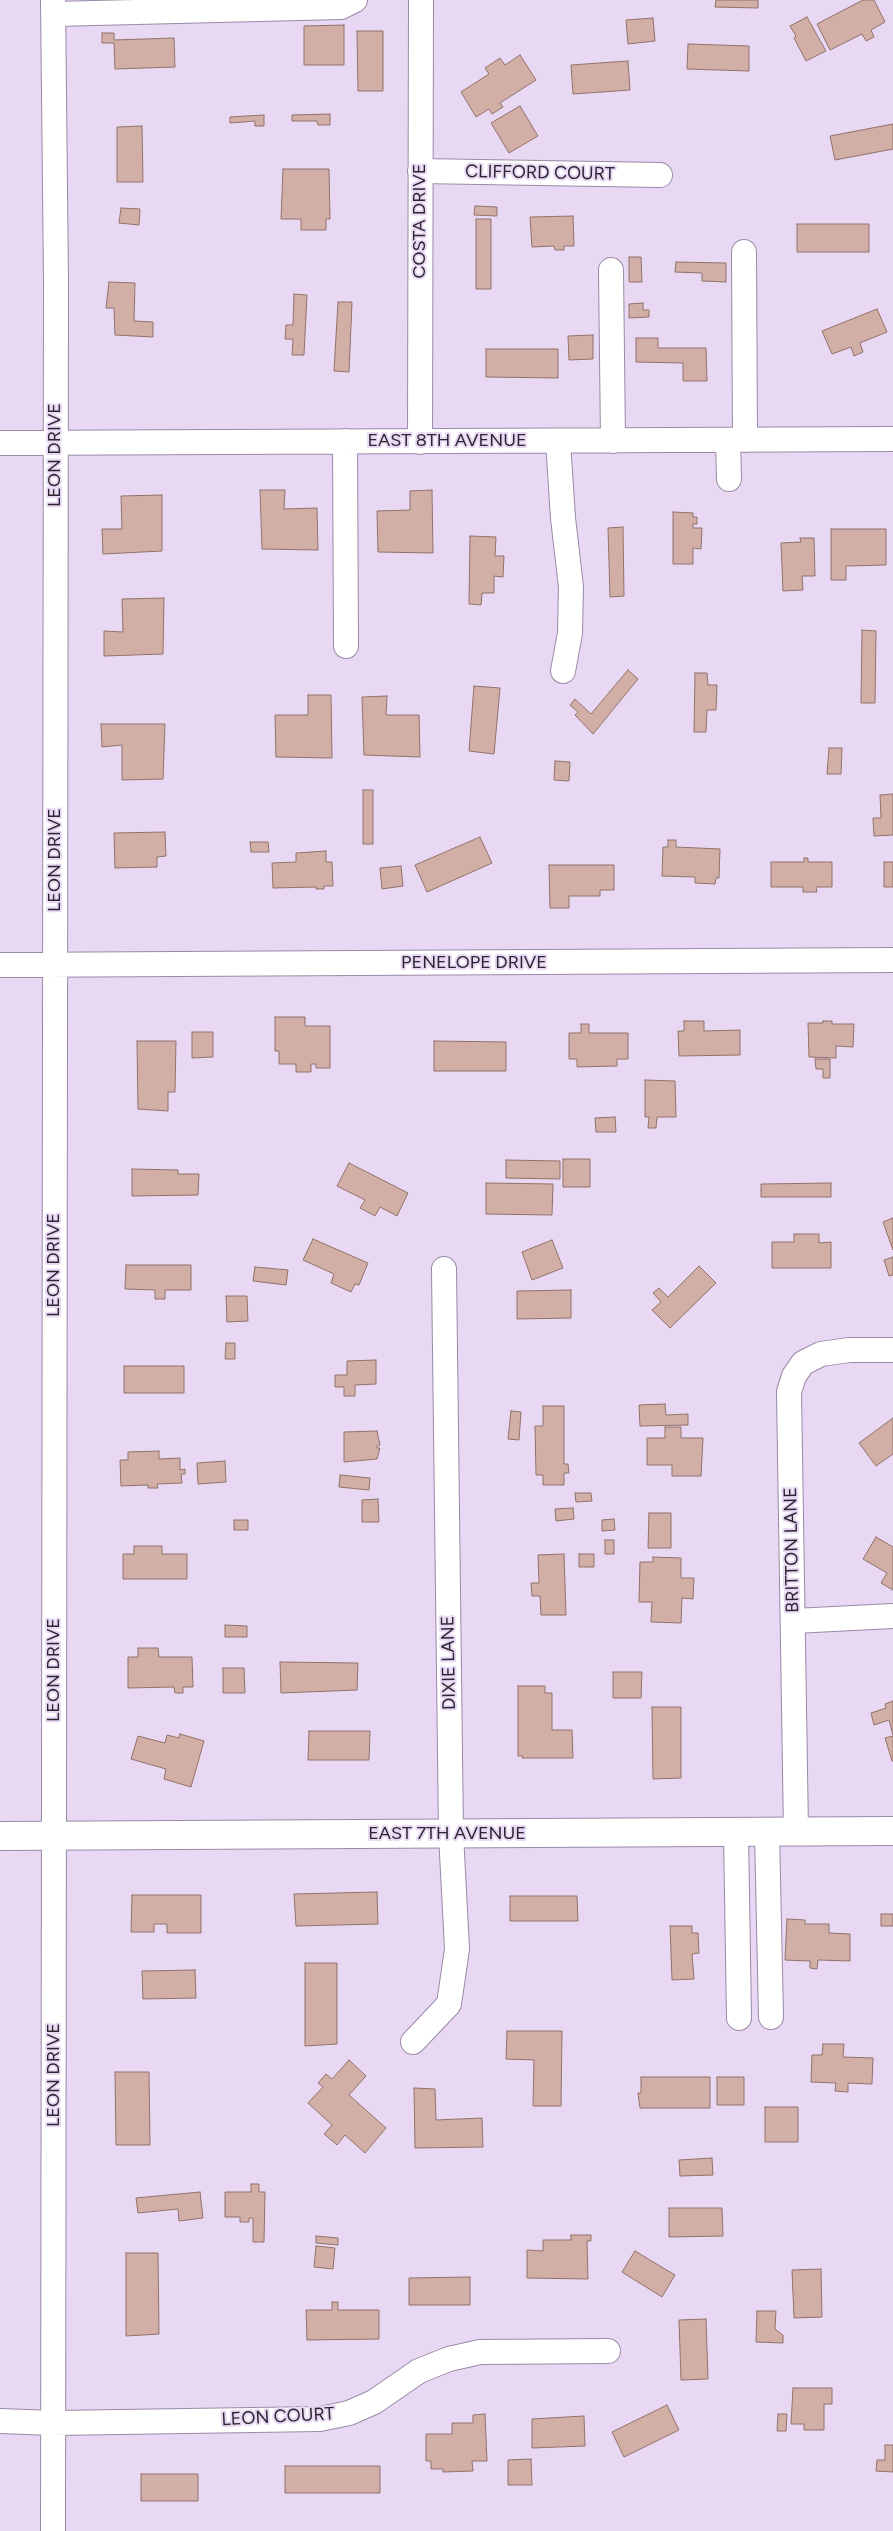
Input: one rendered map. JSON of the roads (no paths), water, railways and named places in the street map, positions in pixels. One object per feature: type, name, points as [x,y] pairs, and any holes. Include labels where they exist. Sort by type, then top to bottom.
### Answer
[{"type":"main road","name":"EAST 7TH AVENUE","points":[[0,1836],[893,1831]]},
{"type":"street","points":[[54,7],[341,7],[355,0]]},
{"type":"street","name":"COSTA DRIVE","points":[[420,442],[421,0]]},
{"type":"street","name":"LEON DRIVE","points":[[53,2531],[54,7]]},
{"type":"street","name":"CLIFFORD COURT","points":[[420,171],[660,175]]},
{"type":"street","points":[[729,479],[737,440],[744,252]]},
{"type":"street","points":[[611,270],[613,442]]},
{"type":"street","name":"EAST 8TH AVENUE","points":[[0,443],[613,442],[893,439]]},
{"type":"street","points":[[345,441],[346,646]]},
{"type":"street","points":[[558,442],[563,518],[572,587],[570,633],[564,671]]},
{"type":"street","name":"PENELOPE DRIVE","points":[[0,965],[893,960]]},
{"type":"street","name":"DIXIE LANE","points":[[413,2042],[449,2004],[457,1949],[451,1834],[444,1269]]},
{"type":"street","name":"BRITTON LANE","points":[[796,1832],[789,1392],[794,1376],[803,1363],[822,1354],[849,1350],[893,1350]]},
{"type":"street","points":[[794,1621],[893,1616]]},
{"type":"street","points":[[736,1832],[739,2018]]},
{"type":"street","points":[[767,1832],[771,2017]]},
{"type":"street","name":"LEON COURT","points":[[0,2422],[320,2419],[348,2413],[374,2402],[419,2371],[449,2359],[480,2352],[608,2351]]}]
